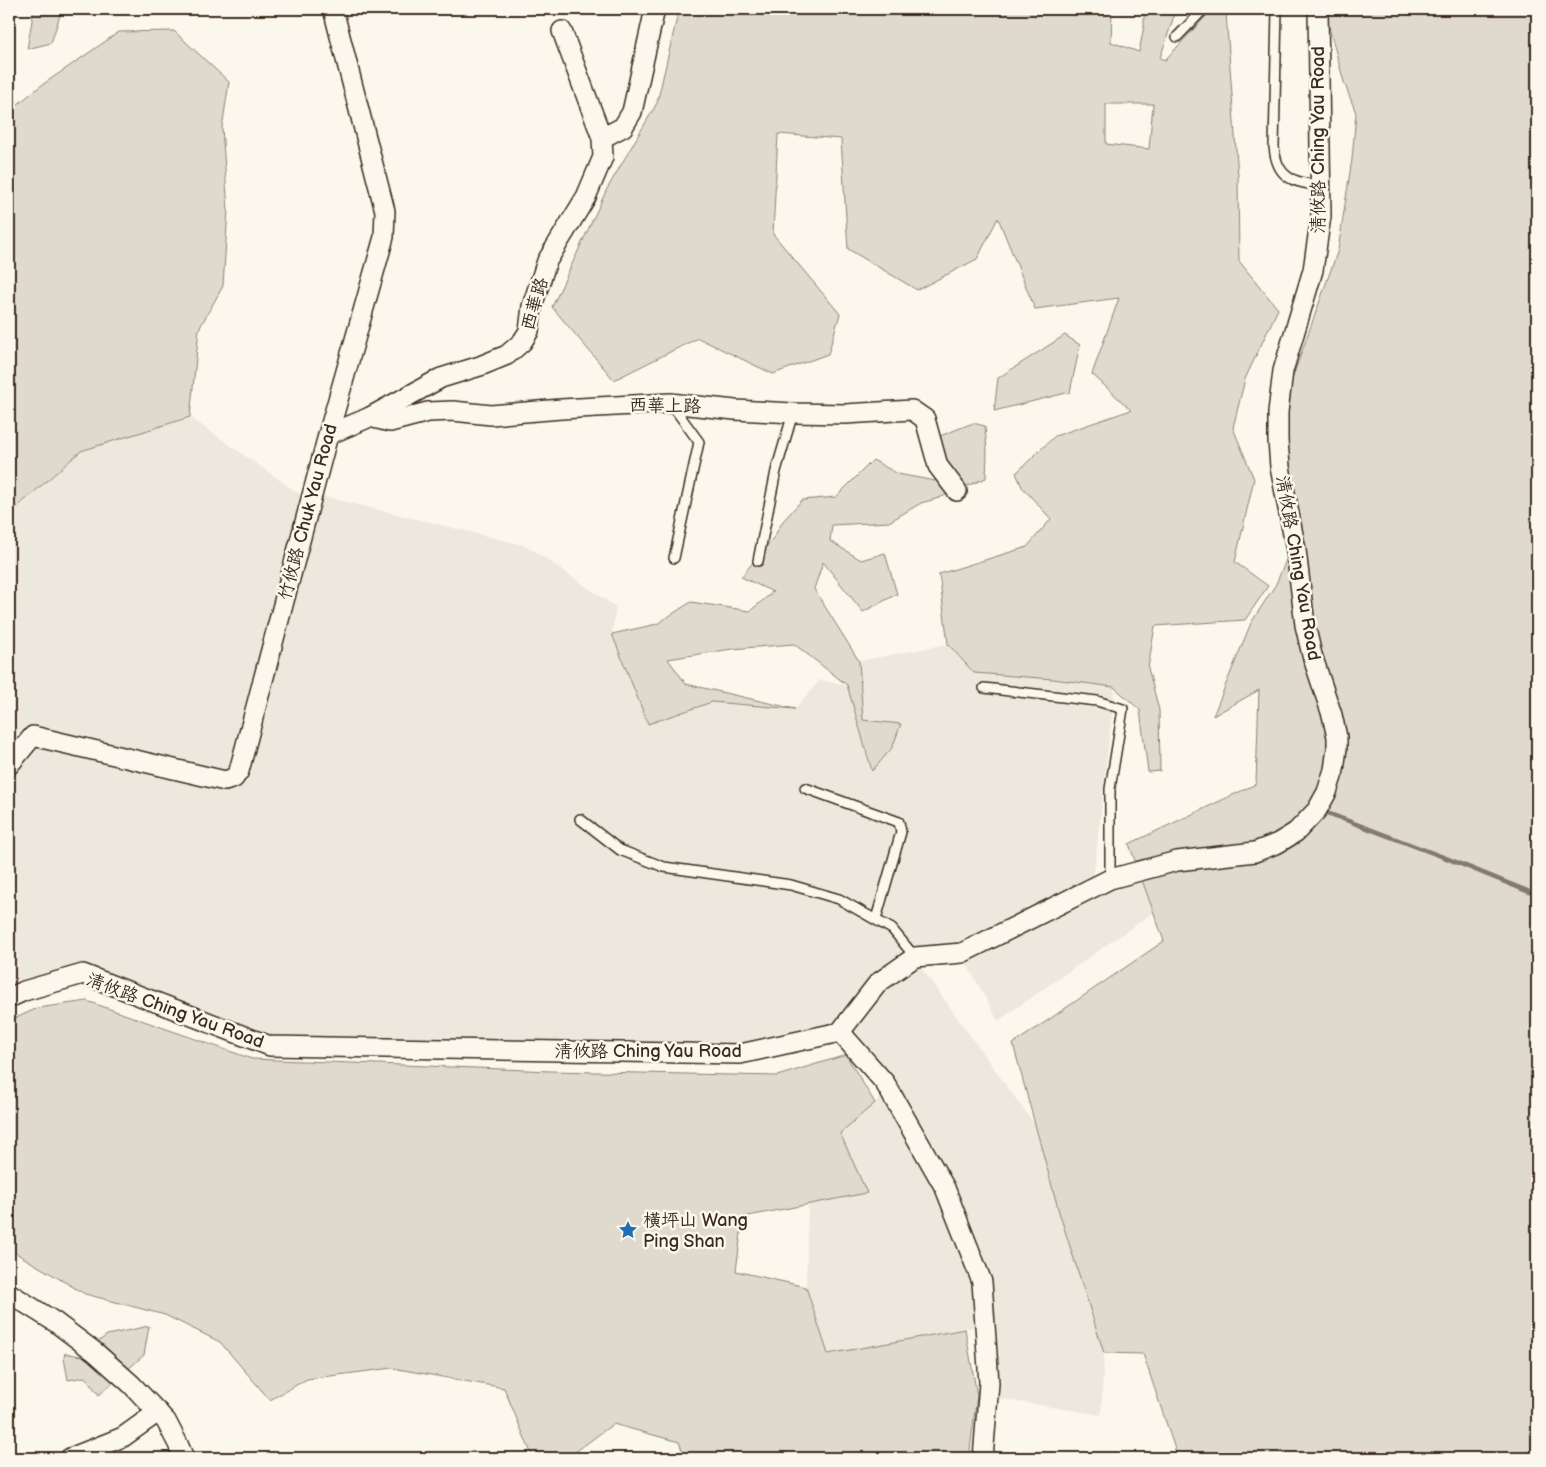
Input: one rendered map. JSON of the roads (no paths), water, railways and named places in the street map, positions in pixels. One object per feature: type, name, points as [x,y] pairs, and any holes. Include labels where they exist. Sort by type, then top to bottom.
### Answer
[{"type":"street","name":"竹攸路 Chuk Yau Road","points":[[9,765],[33,736],[225,781],[234,778],[239,772],[328,435],[384,237],[385,211],[333,9]]},
{"type":"street","points":[[602,138],[623,127],[632,112],[655,9]]},
{"type":"street","name":"清攸路 Ching Yau Road","points":[[915,956],[962,953],[1110,879],[1177,861],[1247,853],[1278,843],[1296,832],[1310,818],[1322,801],[1331,782],[1336,759],[1337,737],[1305,625],[1296,550],[1280,468],[1278,433],[1283,371],[1306,300],[1316,253],[1321,216],[1318,9]]},
{"type":"street","name":"西華路","points":[[370,417],[441,378],[480,366],[507,355],[522,342],[529,331],[532,306],[547,261],[586,197],[603,157],[602,138],[562,31]]},
{"type":"street","name":"西華上路","points":[[370,417],[390,422],[428,412],[453,411],[491,415],[670,403],[735,410],[793,413],[845,414],[912,410],[925,419],[938,466],[957,491]]},
{"type":"street","points":[[328,435],[370,417]]},
{"type":"street","points":[[915,956],[878,983],[840,1032],[885,1083],[945,1188],[982,1282],[989,1384],[983,1458]]},
{"type":"street","name":"清攸路 Ching Yau Road","points":[[9,998],[24,991],[83,974],[270,1046],[740,1054],[840,1032]]},
{"type":"street","points":[[9,1293],[55,1322],[95,1352],[132,1384],[166,1421],[184,1458]]},
{"type":"street","points":[[70,1458],[123,1437],[158,1412]]},
{"type":"lane","points":[[1177,36],[1204,9]]},
{"type":"lane","points":[[1277,9],[1274,147],[1276,158],[1279,167],[1289,179],[1298,183],[1321,186]]},
{"type":"lane","points":[[670,403],[699,442],[674,558]]},
{"type":"lane","points":[[758,561],[776,471],[793,413]]},
{"type":"lane","points":[[984,688],[1098,701],[1123,709],[1110,789],[1110,879]]},
{"type":"lane","points":[[805,788],[899,822],[901,832],[876,920]]},
{"type":"lane","points":[[580,819],[620,850],[664,867],[791,885],[839,899],[892,929],[915,956]]},
{"type":"waterway","points":[[1322,811],[1537,895]]},
{"type":"place","name":"橫坪山 Wang Ping Shan","points":[[628,1230]]}]
